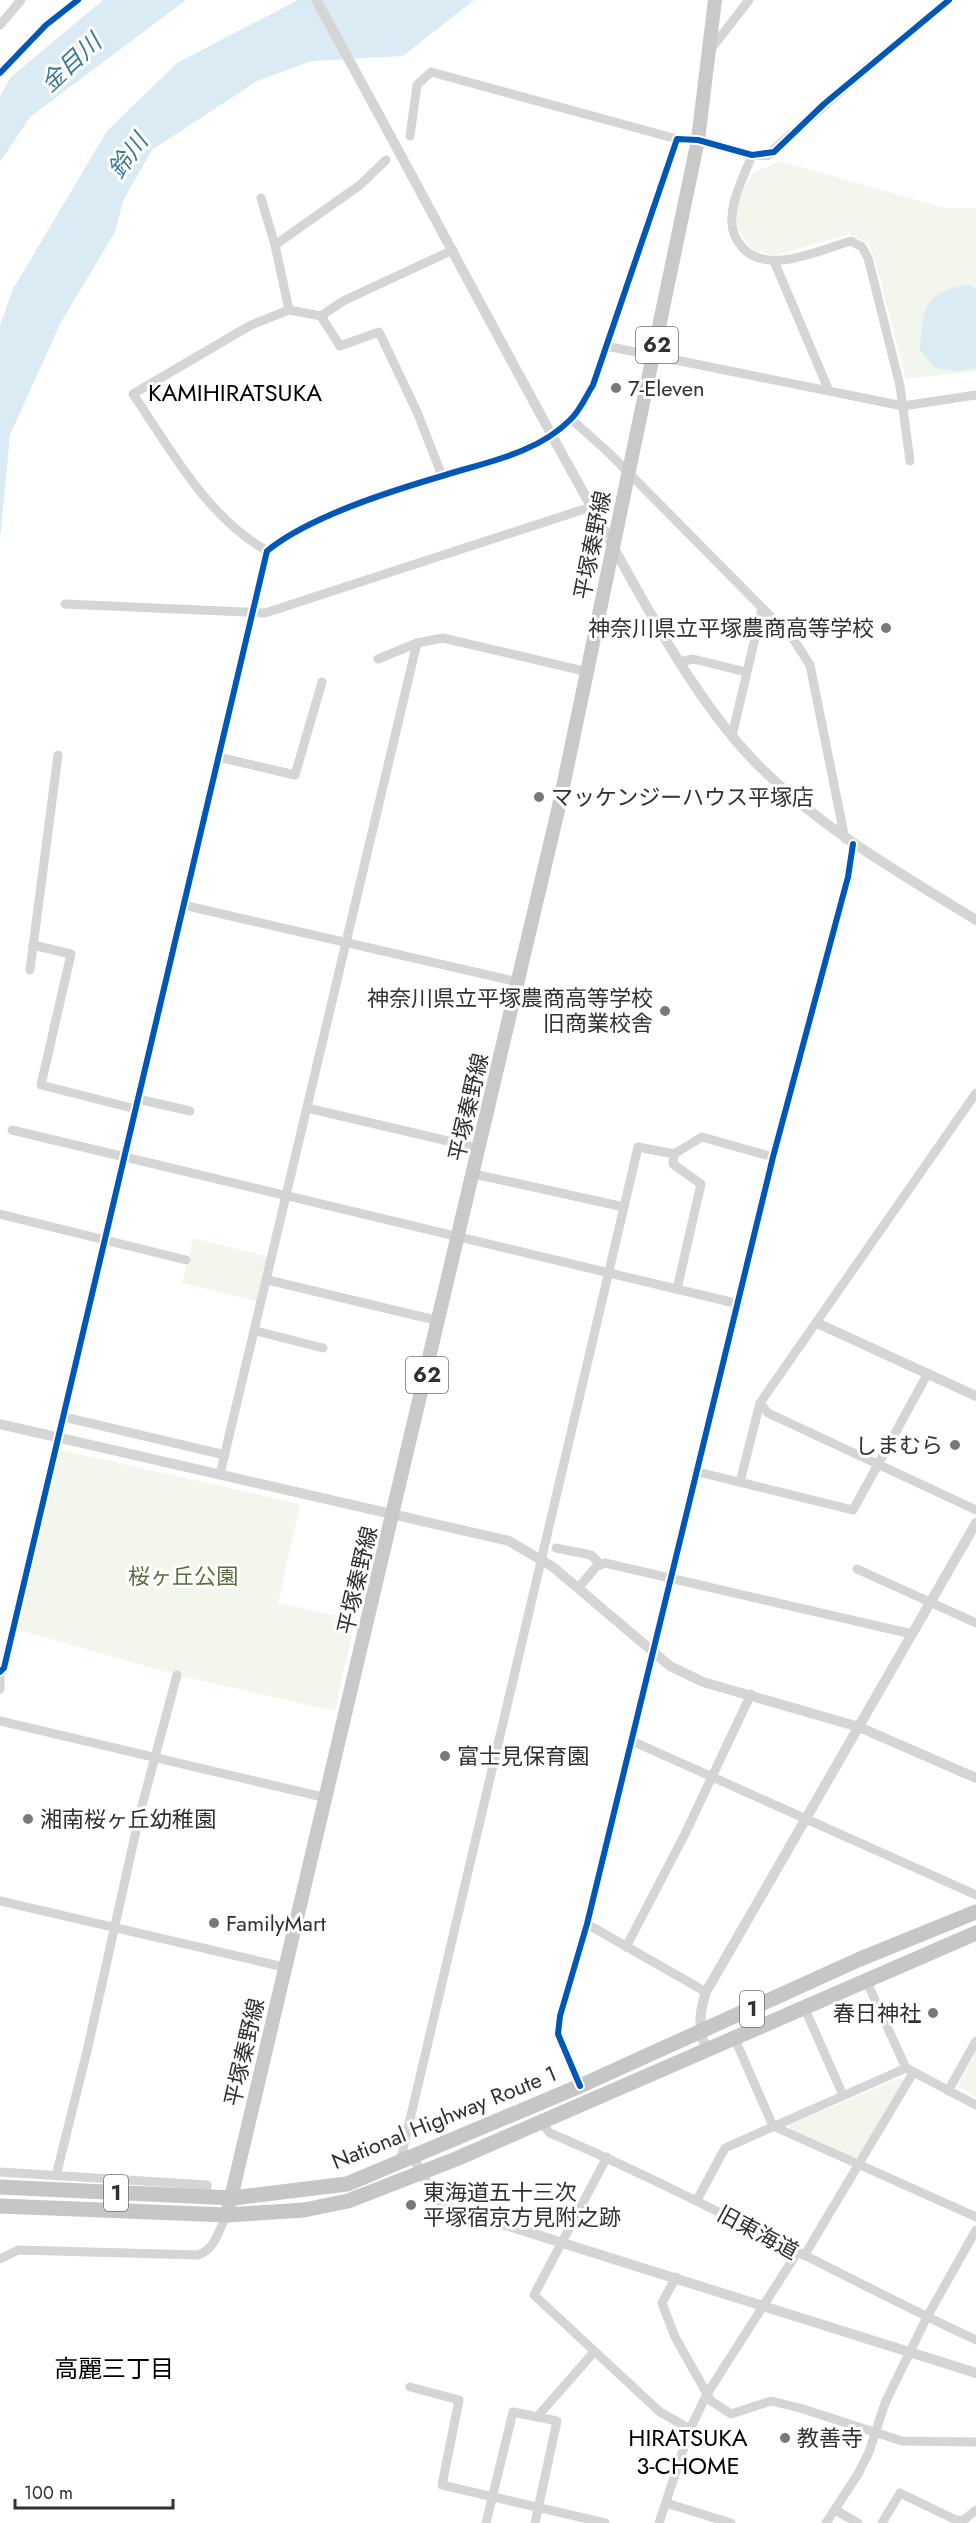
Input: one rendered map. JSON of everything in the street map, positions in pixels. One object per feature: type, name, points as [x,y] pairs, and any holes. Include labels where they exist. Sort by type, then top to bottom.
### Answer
[{"type":"highway","name":"National Highway Route 1","points":[[0,2187],[233,2198],[347,2184],[580,2086],[860,1959],[976,1912]]},
{"type":"highway","name":"National Highway Route 1","points":[[0,2206],[227,2215],[304,2210],[348,2201],[420,2174],[541,2123],[706,2049],[976,1934]]},
{"type":"main road","name":"平塚秦野線","points":[[227,2215],[233,2198],[284,1967],[327,1798],[474,1174],[478,1148],[588,672],[698,140],[711,49],[714,0]]},
{"type":"street","points":[[0,25],[21,0]]},
{"type":"street","points":[[316,0],[614,550],[681,662],[732,736],[804,808],[849,841],[976,920]]},
{"type":"street","points":[[711,49],[749,0]]},
{"type":"street","points":[[410,136],[417,85],[431,72],[677,139],[698,140],[752,155],[774,152],[824,104],[949,0]]},
{"type":"street","points":[[0,1689],[0,1674],[4,1668],[106,1240],[267,551],[277,543],[338,512],[442,476],[501,460],[551,435],[571,419],[593,386],[677,139]]},
{"type":"street","points":[[752,155],[733,208],[732,227],[739,243],[747,252],[756,258],[774,261],[851,241],[862,247],[868,258],[903,406],[910,461]]},
{"type":"street","points":[[275,245],[360,185],[386,160]]},
{"type":"street","points":[[261,198],[290,310]]},
{"type":"street","points":[[267,551],[232,526],[192,480],[133,394],[251,325],[290,310],[321,316],[343,301],[453,250]]},
{"type":"street","points":[[774,261],[829,391]]},
{"type":"street","points":[[321,316],[340,346],[379,332],[418,414],[442,476]]},
{"type":"street","points":[[606,346],[903,406],[976,395]]},
{"type":"street","points":[[571,419],[628,472],[794,640],[810,665],[849,841],[848,877],[773,1157],[654,1654],[586,1924],[562,2006],[558,2034],[580,2086]]},
{"type":"street","points":[[65,604],[265,613],[591,507]]},
{"type":"street","points":[[732,736],[762,608]]},
{"type":"street","points":[[378,659],[417,643],[443,638],[588,672]]},
{"type":"street","points":[[220,1474],[256,1331],[417,643]]},
{"type":"street","points":[[681,662],[693,659],[746,672]]},
{"type":"street","points":[[218,757],[295,775],[322,682]]},
{"type":"street","points":[[30,970],[58,755]]},
{"type":"street","points":[[183,905],[518,982]]},
{"type":"street","points":[[33,945],[71,954],[41,1085],[137,1104],[190,1111]]},
{"type":"street","points":[[740,1482],[760,1403],[976,1094]]},
{"type":"street","points":[[307,1108],[478,1148]]},
{"type":"street","points":[[12,1130],[739,1304]]},
{"type":"street","points":[[773,1157],[702,1137],[674,1154],[638,1146],[406,2160],[420,2174],[435,2198],[448,2207],[976,2373]]},
{"type":"street","points":[[674,1154],[673,1164],[701,1184],[677,1289]]},
{"type":"street","points":[[474,1174],[624,1207]]},
{"type":"street","points":[[0,1214],[186,1260]]},
{"type":"street","points":[[267,1280],[439,1321]]},
{"type":"street","points":[[818,1323],[976,1396]]},
{"type":"street","points":[[256,1331],[323,1348]]},
{"type":"street","points":[[698,1472],[853,1510],[928,1373]]},
{"type":"street","points":[[760,1403],[768,1413],[976,1510]]},
{"type":"street","points":[[64,1416],[225,1455]]},
{"type":"street","points":[[0,1424],[509,1541],[542,1558],[670,1666],[703,1682],[859,1727],[976,1778]]},
{"type":"street","points":[[706,2049],[699,2032],[699,2015],[706,1992],[976,1523]]},
{"type":"street","points":[[556,1548],[591,1555],[600,1564],[672,1577],[912,1634]]},
{"type":"street","points":[[579,1587],[600,1564]]},
{"type":"street","points":[[857,1569],[976,1623]]},
{"type":"street","points":[[56,2176],[177,1675]]},
{"type":"street","points":[[626,1947],[751,1694]]},
{"type":"street","points":[[0,1721],[327,1798]]},
{"type":"street","points":[[632,1741],[976,1895]]},
{"type":"street","points":[[0,1901],[284,1967]]},
{"type":"street","points":[[586,1924],[706,1992]]},
{"type":"street","points":[[866,1980],[910,2071],[976,2105]]},
{"type":"street","points":[[804,2007],[843,2095]]},
{"type":"street","points":[[734,2037],[773,2126],[976,2217]]},
{"type":"street","points":[[948,2091],[976,2041]]},
{"type":"street","points":[[697,2200],[725,2148],[843,2095],[910,2071]]},
{"type":"street","points":[[659,2523],[690,2429],[707,2394],[857,2165],[910,2071]]},
{"type":"street","name":"旧東海道","points":[[541,2123],[550,2133],[607,2157],[697,2200],[800,2255],[976,2340]]},
{"type":"street","points":[[607,2157],[534,2295],[660,2412],[690,2429]]},
{"type":"street","points":[[0,2172],[207,2185],[206,2197]]},
{"type":"street","points":[[0,2259],[18,2250],[198,2255],[205,2253],[216,2241],[227,2215]]},
{"type":"street","points":[[826,2523],[858,2474],[876,2433],[885,2403],[927,2317],[976,2230]]},
{"type":"street","points":[[676,2277],[662,2303],[675,2337],[711,2401],[731,2414],[771,2401],[902,2441],[976,2442]]},
{"type":"street","points":[[537,2417],[594,2352]]},
{"type":"street","points":[[410,2387],[459,2400],[442,2485],[605,2523]]},
{"type":"street","points":[[486,2523],[513,2412],[557,2421],[535,2523]]},
{"type":"street","points":[[882,2523],[900,2493],[956,2520],[964,2520],[976,2510]]},
{"type":"street","points":[[666,2504],[731,2523]]},
{"type":"street","points":[[835,2510],[858,2523]]},
{"type":"green space","points":[[780,161],[945,208],[976,208],[976,371],[906,379],[875,259],[867,243],[850,234],[776,255],[754,251],[740,231],[737,222],[738,204],[752,173]]},
{"type":"green space","points":[[193,1238],[269,1257],[258,1302],[182,1283]]},
{"type":"green space","name":"桜ヶ丘公園","points":[[60,1450],[300,1504],[278,1603],[355,1620],[335,1711],[177,1675],[19,1630]]},
{"type":"green space","points":[[976,2052],[976,2097],[958,2085]]},
{"type":"green space","points":[[900,2078],[904,2081],[860,2155],[854,2157],[789,2128],[789,2125]]},
{"type":"water","name":"金目川","points":[[103,0],[186,0],[30,117],[0,162],[0,96],[11,77]]},
{"type":"water","name":"鈴川","points":[[298,0],[474,0],[403,56],[312,61],[257,81],[152,150],[123,201],[115,232],[60,324],[10,435],[0,540],[0,325],[13,289],[107,131],[177,63]]},
{"type":"water","points":[[968,285],[976,289],[976,368],[958,371],[935,368],[920,350],[922,324],[928,305],[942,292]]},
{"type":"cycle path","points":[[0,73],[46,25],[78,0]]},
{"type":"cycle path","points":[[0,1672],[4,1668],[267,551],[304,527],[351,506],[510,455],[557,432],[577,412],[593,385],[677,139],[698,140],[752,155],[774,152],[824,104],[949,0]]},
{"type":"cycle path","points":[[580,2086],[558,2034],[560,2016],[587,1924],[773,1157],[848,877],[853,844]]},
{"type":"place","name":"7-Eleven","points":[[616,388]]},
{"type":"place","name":"神奈川県立平塚農商高等学校","points":[[886,628]]},
{"type":"place","name":"マッケンジーハウス平塚店","points":[[539,797]]},
{"type":"place","name":"神奈川県立平塚農商高等学校 旧商業校舎","points":[[665,1011]]},
{"type":"place","name":"しまむら","points":[[955,1445]]},
{"type":"place","name":"富士見保育園","points":[[445,1756]]},
{"type":"place","name":"湘南桜ヶ丘幼稚園","points":[[28,1819]]},
{"type":"place","name":"FamilyMart","points":[[214,1923]]},
{"type":"place","name":"春日神社","points":[[933,2013]]},
{"type":"place","name":"東海道五十三次 平塚宿京方見附之跡","points":[[411,2205]]},
{"type":"place","name":"教善寺","points":[[785,2438]]},
{"type":"district","name":"KAMIHIRATSUKA","points":[[235,393]]},
{"type":"district","name":"高麗三丁目","points":[[114,2369]]},
{"type":"district","name":"HIRATSUKA 3-CHOME","points":[[688,2452]]}]
